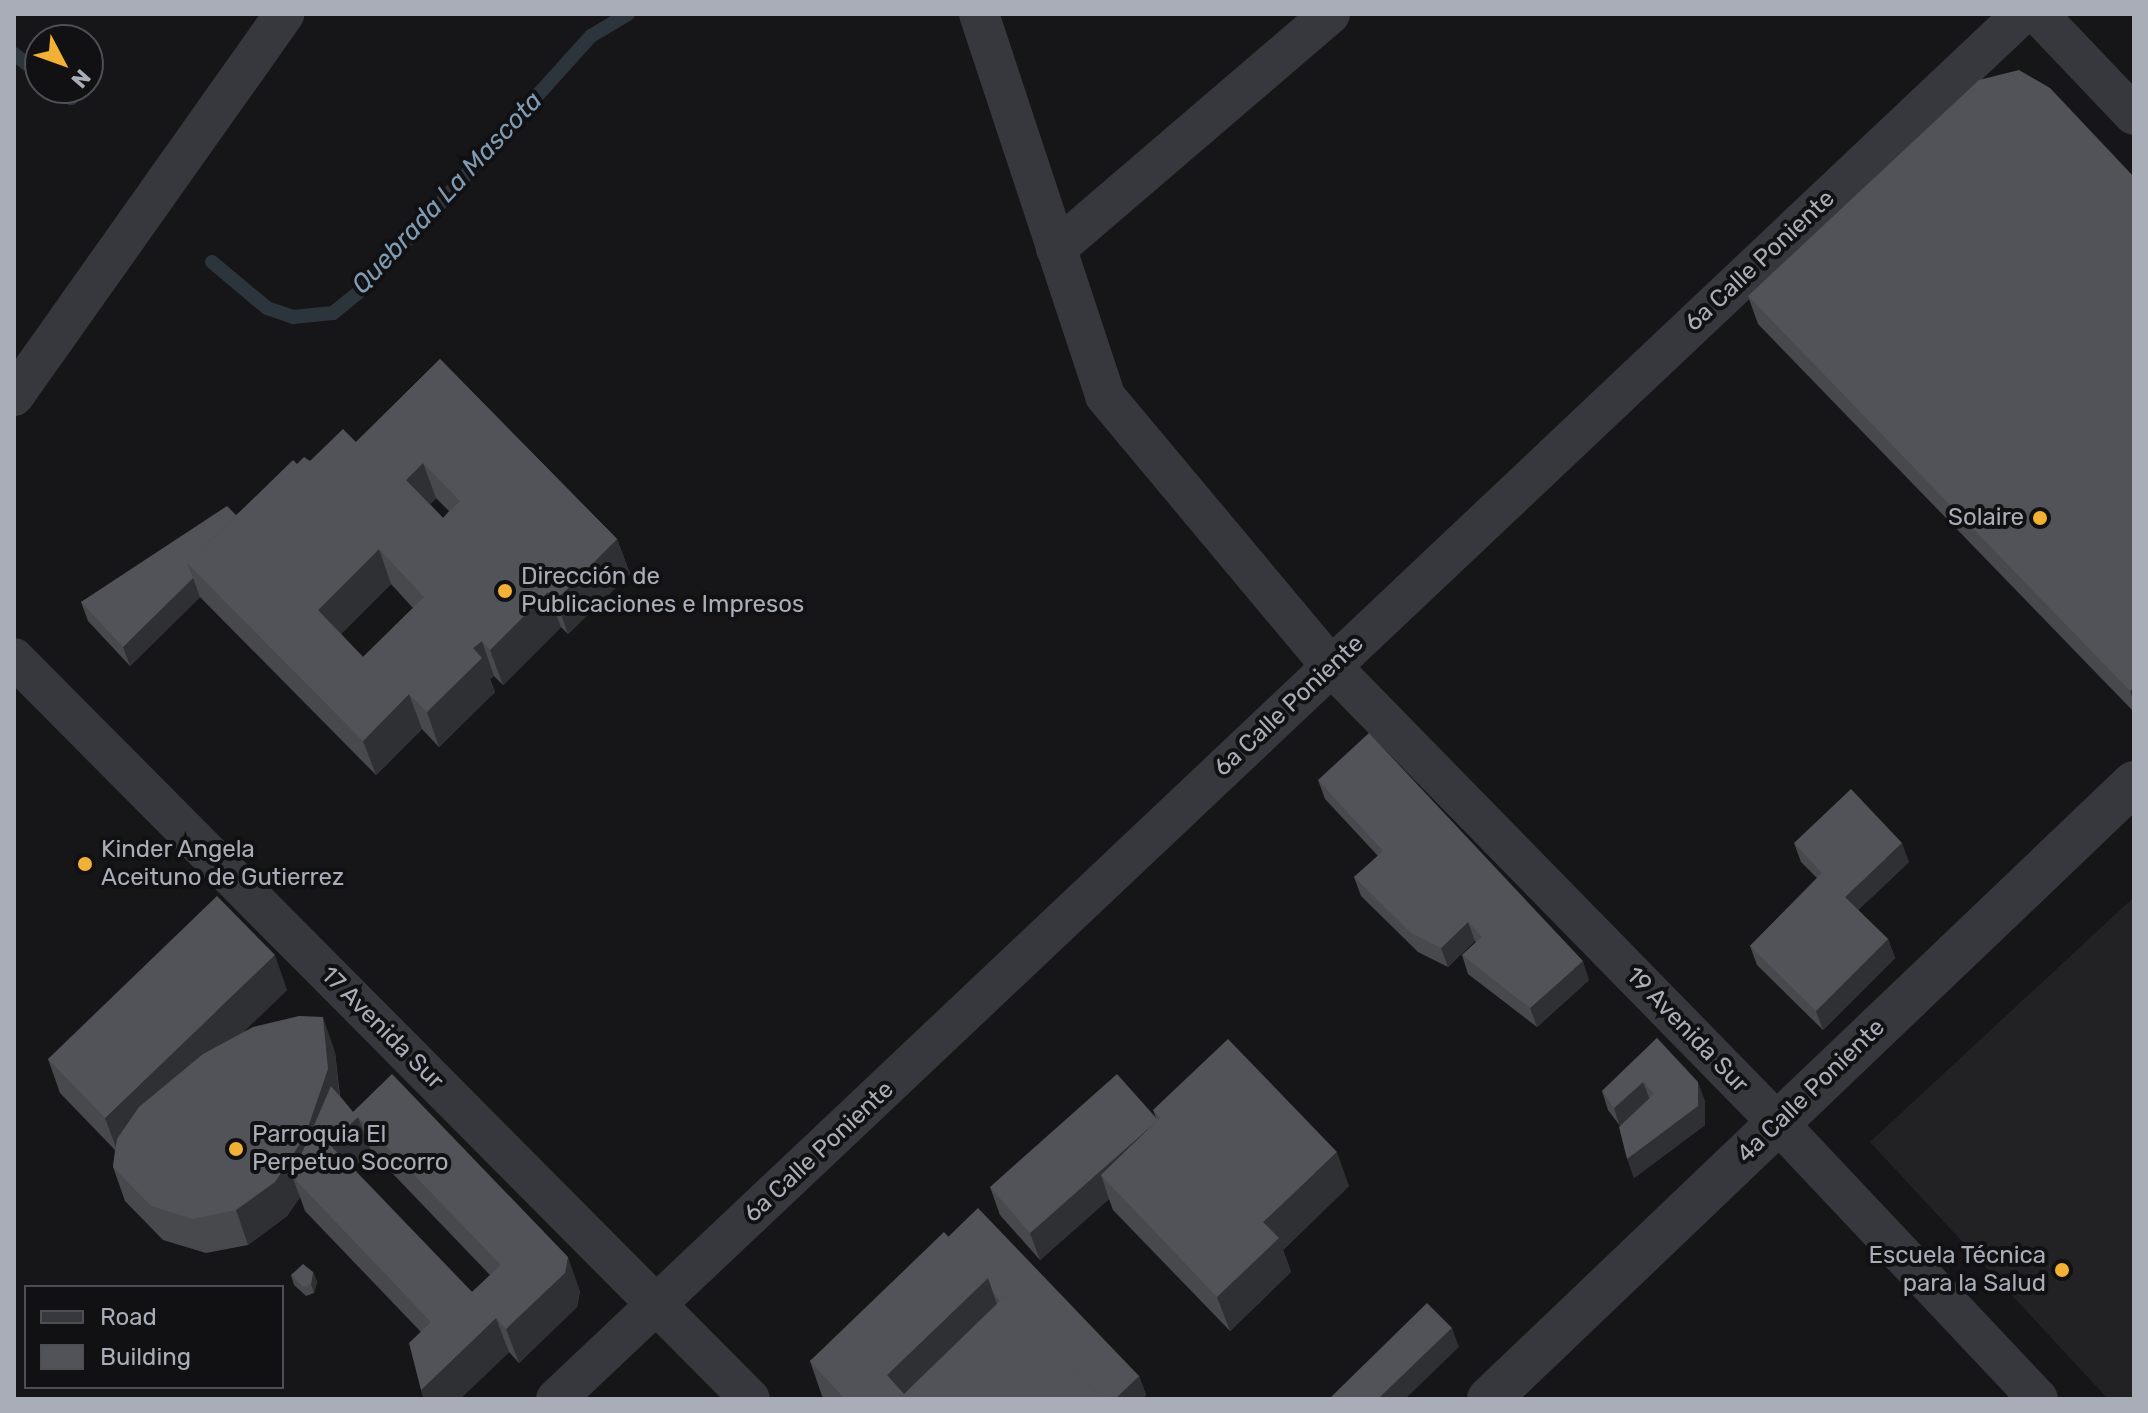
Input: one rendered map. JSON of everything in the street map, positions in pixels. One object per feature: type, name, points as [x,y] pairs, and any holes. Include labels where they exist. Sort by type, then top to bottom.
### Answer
[{"type":"street","points":[[14,396],[284,14]]},
{"type":"street","name":"19 Avenida Sur","points":[[979,14],[1105,396],[1331,666],[1778,1123],[2038,1399]]},
{"type":"street","points":[[1056,249],[1330,14]]},
{"type":"street","name":"6a Calle Poniente","points":[[556,1399],[2022,14]]},
{"type":"street","points":[[2038,14],[2134,115]]},
{"type":"street","name":"17 Avenida Sur","points":[[14,658],[750,1399]]},
{"type":"street","name":"4a Calle Poniente","points":[[1489,1399],[2134,783]]},
{"type":"shaded area","name":"Escuela Técnica para la Salud","points":[[2134,897],[2134,1399],[2108,1399],[1870,1142]]},
{"type":"building","name":"Solaire","points":[[2019,70],[2050,88],[2134,177],[2134,687],[2130,691],[1748,296],[1979,80]]},
{"type":"building","name":"Dirección de Publicaciones e Impresos","points":[[440,359],[617,539],[556,600],[548,592],[490,650],[482,641],[473,648],[482,658],[427,712],[409,694],[363,741],[187,563],[293,460],[297,464],[304,457],[310,461],[343,429],[356,442]],"holes":[[[423,463],[460,501],[443,518],[406,480]],[[379,549],[424,597],[363,657],[318,610]]]},
{"type":"building","points":[[227,506],[236,515],[187,563],[193,578],[123,647],[81,602]]},
{"type":"building","points":[[1369,733],[1583,961],[1530,1008],[1462,955],[1482,937],[1468,922],[1441,948],[1411,933],[1354,877],[1383,851],[1318,780]]},
{"type":"building","points":[[1851,789],[1902,843],[1845,897],[1888,939],[1816,1011],[1750,946],[1822,873],[1794,843]]},
{"type":"building","points":[[217,896],[275,955],[105,1118],[48,1059]]},
{"type":"building","name":"Parroquia El Perpetuo Socorro","points":[[299,1016],[323,1017],[328,1069],[305,1136],[275,1182],[236,1210],[193,1219],[151,1206],[113,1167],[117,1139],[139,1107],[203,1054],[253,1027]]},
{"type":"building","points":[[1657,1038],[1698,1082],[1698,1106],[1627,1159],[1619,1127],[1654,1094],[1643,1082],[1614,1108],[1602,1091]]},
{"type":"building","points":[[1228,1039],[1337,1152],[1263,1222],[1279,1238],[1217,1297],[1101,1175],[1160,1118],[1153,1110]]},
{"type":"building","points":[[392,1074],[568,1257],[565,1273],[506,1329],[496,1318],[421,1390],[409,1343],[431,1322],[292,1176],[331,1086],[353,1112]],"holes":[[[358,1117],[501,1265],[472,1292],[329,1144]]]},
{"type":"building","points":[[1117,1074],[1158,1120],[1030,1233],[990,1187]]},
{"type":"building","points":[[978,1208],[1139,1376],[1115,1399],[1103,1399],[1005,1296],[1000,1301],[988,1278],[948,1237]]},
{"type":"building","points":[[944,1232],[988,1278],[887,1375],[904,1394],[1005,1296],[1103,1399],[845,1399],[810,1361]]},
{"type":"building","points":[[303,1264],[313,1272],[311,1284],[303,1287],[291,1275]]},
{"type":"building","points":[[1427,1303],[1452,1328],[1378,1399],[1329,1399]]},
{"type":"waterway","name":"Quebrada La Mascota","points":[[212,262],[267,308],[293,317],[333,313],[364,288],[591,36],[628,14]]},
{"type":"waterway","name":"Quebrada La Mascota","points":[[14,54],[24,62]]},
{"type":"place","name":"Solaire","points":[[2040,518]]},
{"type":"place","name":"Dirección de Publicaciones e Impresos","points":[[505,591]]},
{"type":"place","name":"Kinder Angela Aceituno de Gutierrez","points":[[85,864]]},
{"type":"place","name":"Parroquia El Perpetuo Socorro","points":[[236,1149]]},
{"type":"place","name":"Escuela Técnica para la Salud","points":[[2062,1270]]}]
